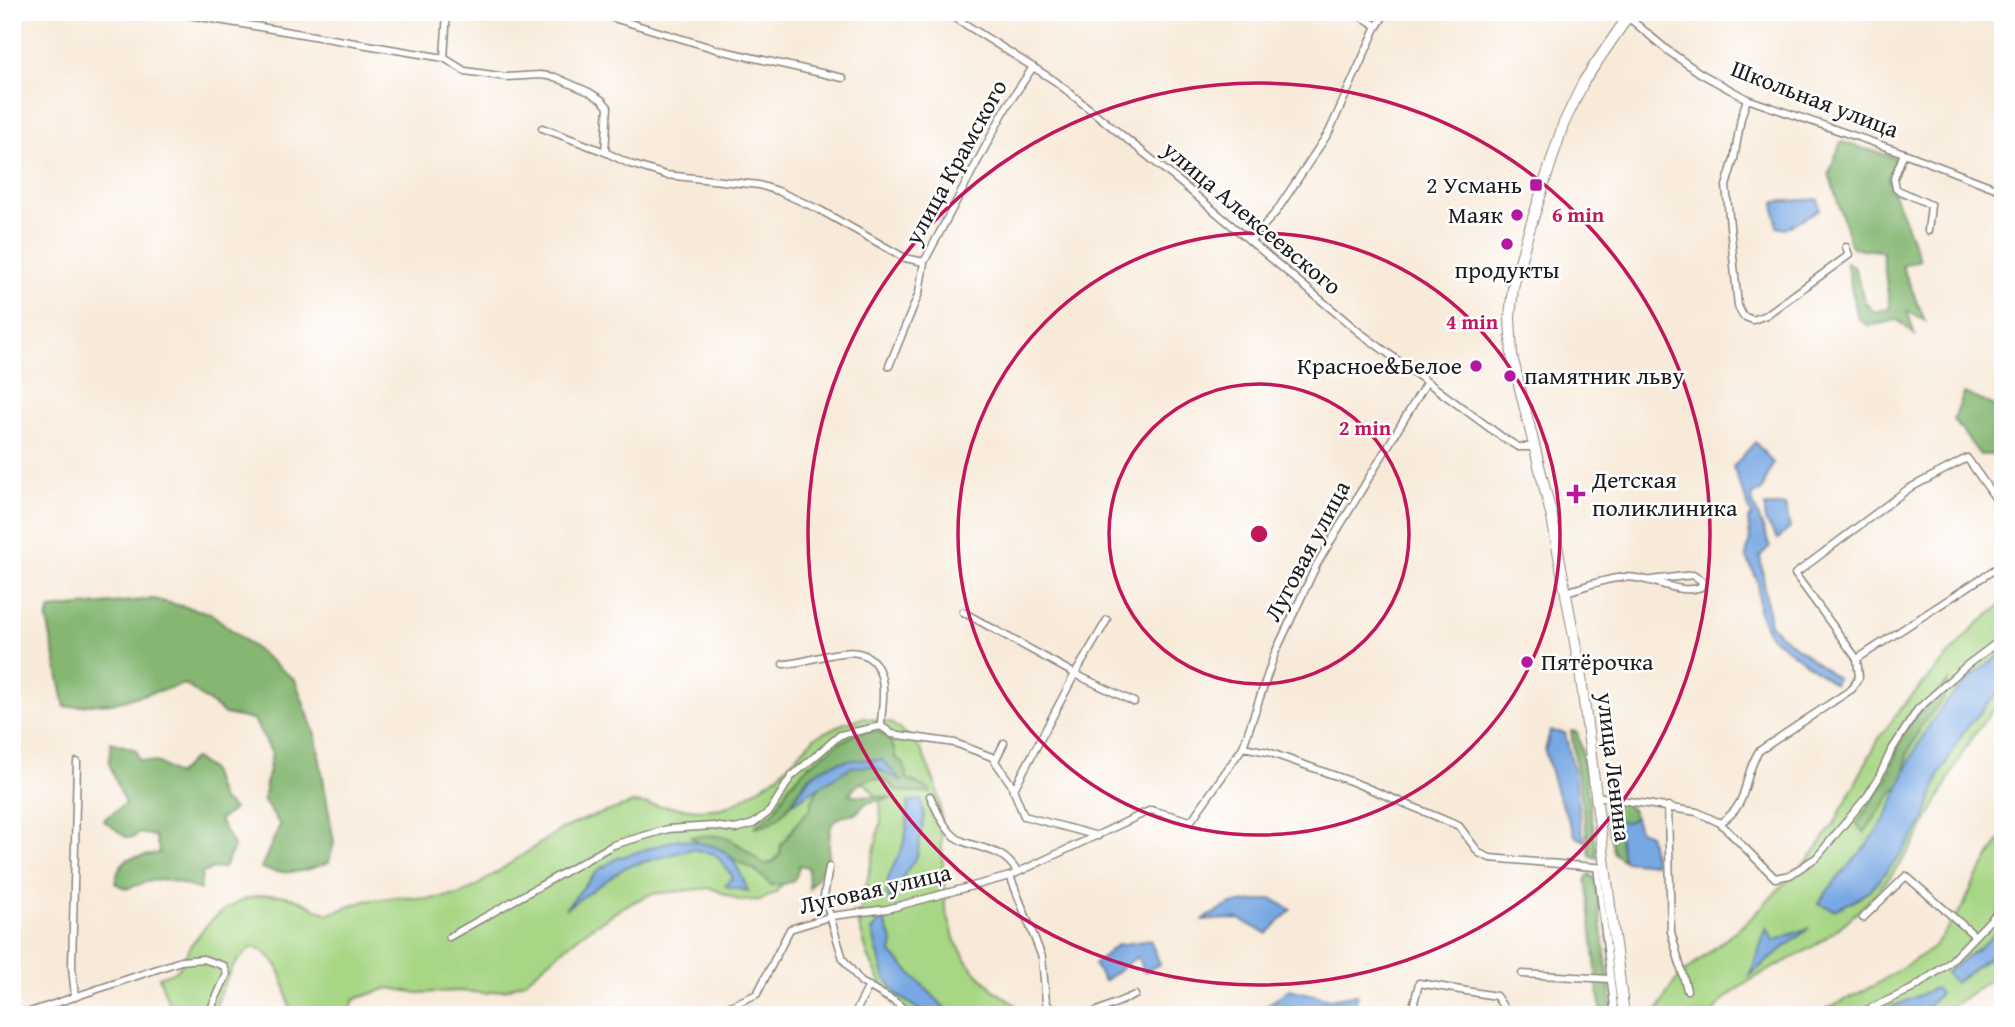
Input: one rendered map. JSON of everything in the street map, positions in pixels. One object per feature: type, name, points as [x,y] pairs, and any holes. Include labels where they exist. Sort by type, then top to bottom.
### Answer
[{"type":"main road","name":"улица Ленина","points":[[1624,1015],[1601,868],[1596,796],[1580,670],[1552,518],[1512,356],[1510,317],[1513,287],[1563,125],[1584,80],[1627,14]]},
{"type":"street","points":[[170,12],[444,58],[465,71],[508,77],[555,77],[589,92],[608,107],[605,152]]},
{"type":"street","points":[[444,58],[447,12]]},
{"type":"street","points":[[584,12],[719,50],[843,78]]},
{"type":"street","name":"улица Алексеевского","points":[[946,12],[1033,67],[1096,113],[1359,332],[1426,383],[1518,447],[1534,447]]},
{"type":"street","points":[[1354,12],[1377,26]]},
{"type":"street","points":[[1250,241],[1276,212],[1329,132],[1377,26],[1386,12]]},
{"type":"street","name":"Школьная улица","points":[[1627,14],[1700,73],[1748,99],[1904,153],[2003,191]]},
{"type":"street","name":"улица Крамского","points":[[542,128],[630,164],[666,175],[759,185],[778,191],[820,210],[905,258],[924,262],[1007,106],[1033,67]]},
{"type":"street","points":[[1748,99],[1741,118],[1726,186],[1738,306],[1743,316],[1753,320],[1766,315],[1849,255],[1846,247]]},
{"type":"street","points":[[1904,153],[1894,178],[1896,189],[1931,205],[1928,231]]},
{"type":"street","points":[[889,366],[919,293],[924,262]]},
{"type":"street","name":"Луговая улица","points":[[710,1015],[757,994],[790,929],[832,916],[887,909],[1013,874],[1151,810],[1191,821],[1243,747],[1275,653],[1317,564],[1426,383]]},
{"type":"street","points":[[1720,823],[1732,816],[1741,804],[1750,765],[1759,751],[1852,689],[1859,677],[1857,659],[1795,574],[1908,489],[1967,457],[2003,509]]},
{"type":"street","points":[[1857,659],[2003,564]]},
{"type":"street","points":[[1566,592],[1624,577],[1651,580],[1686,589],[1701,587],[1702,581],[1693,575],[1651,580]]},
{"type":"street","points":[[963,612],[1075,674],[1134,702]]},
{"type":"street","points":[[1013,791],[1107,620]]},
{"type":"street","points":[[1596,796],[1697,812],[1720,823],[1775,878],[1790,875],[1817,857],[1868,795],[1891,751],[1918,709],[1967,665],[2003,638]]},
{"type":"street","points":[[783,664],[823,658],[834,652],[851,651],[875,663],[882,677],[881,726]]},
{"type":"street","points":[[449,937],[613,845],[668,829],[713,826],[735,829],[753,824],[770,811],[791,776],[840,735],[881,726],[892,734],[955,743],[992,757],[1013,791],[1024,816],[1098,836]]},
{"type":"street","points":[[995,761],[1004,743]]},
{"type":"street","points":[[1243,747],[1268,752],[1353,782],[1459,826],[1479,853],[1490,858],[1601,868],[1615,1015]]},
{"type":"street","points":[[75,997],[72,967],[77,762]]},
{"type":"street","points":[[930,796],[949,830],[960,840],[996,851],[1011,861],[1042,957],[1046,1002],[1055,1015]]},
{"type":"street","points":[[1668,806],[1671,932],[1687,990]]},
{"type":"street","points":[[828,867],[824,896],[843,959],[861,982],[912,1015]]},
{"type":"street","points":[[1863,918],[1906,876],[1975,935]]},
{"type":"street","points":[[1856,1015],[1912,989],[1948,964],[1996,914],[2003,885]]},
{"type":"street","points":[[21,1015],[181,961],[203,959],[224,966],[227,974],[208,1015]]},
{"type":"street","points":[[1522,974],[1610,978]]},
{"type":"street","points":[[1411,1015],[1419,982],[1496,996],[1510,1015]]},
{"type":"street","points":[[854,1015],[869,986]]},
{"type":"street","points":[[1088,1015],[1135,995]]},
{"type":"green space","points":[[1841,142],[1897,158],[1888,178],[1920,260],[1902,266],[1925,321],[1907,311],[1915,335],[1898,320],[1869,326],[1858,319],[1846,262],[1854,266],[1865,302],[1874,312],[1890,308],[1882,251],[1852,248],[1829,173]]},
{"type":"green space","points":[[1964,393],[1994,406],[2003,402],[2003,454],[1980,455],[1954,420]]},
{"type":"green space","points":[[153,599],[210,613],[295,680],[316,737],[334,843],[329,862],[295,872],[261,868],[280,825],[263,800],[272,753],[254,720],[225,714],[185,684],[112,703],[65,707],[47,619],[50,609]]},
{"type":"green space","points":[[2003,604],[2003,700],[1976,733],[1916,840],[1884,883],[1857,912],[1832,933],[1804,952],[1746,983],[1733,992],[1711,1015],[1656,1015],[1670,988],[1681,975],[1751,918],[1812,855],[1834,824],[1878,740],[1901,708],[1975,626]]},
{"type":"green space","points":[[1948,682],[1943,700],[1922,724],[1907,754],[1905,771],[1908,779],[1893,792],[1864,833],[1857,825],[1877,791],[1886,782],[1904,731]]},
{"type":"green space","points":[[863,718],[891,723],[911,738],[922,752],[937,788],[945,906],[955,941],[972,968],[994,990],[1030,1015],[901,1015],[886,993],[868,956],[858,921],[881,821],[880,800],[865,783],[854,784],[775,893],[761,900],[741,901],[711,888],[651,894],[625,906],[583,933],[524,982],[508,989],[485,993],[418,993],[389,988],[354,1000],[348,1015],[291,1015],[277,965],[263,951],[253,947],[233,968],[223,986],[213,1015],[173,1015],[159,977],[178,970],[205,927],[230,906],[245,899],[261,895],[286,896],[329,914],[365,901],[459,895],[560,830],[588,818],[633,803],[699,810],[722,808],[737,802],[776,777],[815,737],[842,724]]},
{"type":"green space","points":[[877,731],[890,741],[895,757],[904,764],[907,779],[929,789],[931,793],[898,791],[879,779],[867,780],[855,787],[849,794],[892,798],[866,803],[855,814],[835,820],[831,826],[825,865],[809,889],[808,867],[799,865],[791,882],[771,885],[755,870],[736,861],[724,851],[699,843],[691,837],[724,837],[764,864],[772,863],[780,854],[781,844],[810,810],[818,789],[837,776],[822,772],[813,774],[779,817],[755,827],[774,812],[789,786],[808,766],[859,732]]},
{"type":"green space","points":[[1571,731],[1577,732],[1581,748],[1598,858],[1590,856]]},
{"type":"green space","points":[[111,742],[136,750],[139,760],[159,763],[177,775],[194,758],[210,769],[221,799],[234,809],[219,820],[234,847],[224,868],[202,873],[200,890],[163,880],[126,889],[115,883],[125,861],[160,853],[155,836],[138,833],[133,838],[126,837],[103,820],[125,804],[109,763]]},
{"type":"green space","points":[[1621,801],[1633,810],[1635,818],[1627,822],[1617,822],[1624,861],[1614,853],[1606,817],[1606,802]]},
{"type":"green space","points":[[2003,835],[2003,970],[1940,1015],[1815,1015],[1875,985],[1933,948],[1964,905],[1975,880]]},
{"type":"green space","points":[[1590,874],[1596,880],[1613,1015],[1601,1015],[1586,878]]},
{"type":"water","points":[[1818,199],[1820,209],[1785,229],[1777,227],[1774,202]]},
{"type":"water","points":[[1755,442],[1773,463],[1761,492],[1752,494],[1770,546],[1760,556],[1770,624],[1837,678],[1834,684],[1769,635],[1759,612],[1758,582],[1746,556],[1750,539],[1748,519],[1752,516],[1733,467]]},
{"type":"water","points":[[1765,506],[1785,506],[1790,528],[1778,539],[1765,521]]},
{"type":"water","points":[[2003,653],[2003,687],[1963,732],[1940,774],[1924,821],[1898,858],[1872,888],[1854,901],[1834,910],[1819,903],[1883,822],[1911,757],[1934,718],[1964,684]]},
{"type":"water","points":[[1550,731],[1565,733],[1585,841],[1576,837],[1557,793],[1545,751]]},
{"type":"water","points":[[848,760],[882,760],[903,782],[873,766],[851,767],[793,803],[814,774],[829,765]]},
{"type":"water","points":[[921,800],[924,817],[917,856],[902,878],[896,896],[890,900],[887,892],[888,878],[905,837],[908,802]]},
{"type":"water","points":[[1635,818],[1639,830],[1649,834],[1655,864],[1624,861],[1616,821],[1627,822]]},
{"type":"water","points":[[679,839],[724,852],[736,865],[748,891],[725,886],[733,877],[715,854],[692,849],[626,867],[565,909],[597,871],[618,858]]},
{"type":"water","points":[[1273,899],[1291,910],[1267,934],[1239,919],[1202,920],[1231,904]]},
{"type":"water","points":[[2003,914],[2003,943],[1996,952],[1954,983],[1946,973],[1991,938]]},
{"type":"water","points":[[883,918],[893,942],[891,953],[952,1015],[927,1015],[897,995],[884,976],[872,930]]},
{"type":"water","points":[[1767,927],[1773,941],[1809,928],[1750,975]]},
{"type":"water","points":[[1150,940],[1160,964],[1144,972],[1137,957],[1104,981],[1094,964],[1117,945]]},
{"type":"water","points":[[1935,988],[1940,994],[1918,1015],[1875,1015]]},
{"type":"water","points":[[1289,989],[1330,999],[1357,994],[1355,1015],[1296,1012],[1292,1015],[1255,1015]]},
{"type":"place","name":"2 Усмань","points":[[1536,185]]},
{"type":"place","name":"Маяк","points":[[1517,215]]},
{"type":"place","name":"продукты","points":[[1507,244]]},
{"type":"place","name":"Красное&Белое","points":[[1476,366]]},
{"type":"place","name":"памятник льву","points":[[1510,376]]},
{"type":"place","name":"Детская поликлиника","points":[[1576,494]]},
{"type":"place","name":"Пятёрочка","points":[[1527,662]]}]
